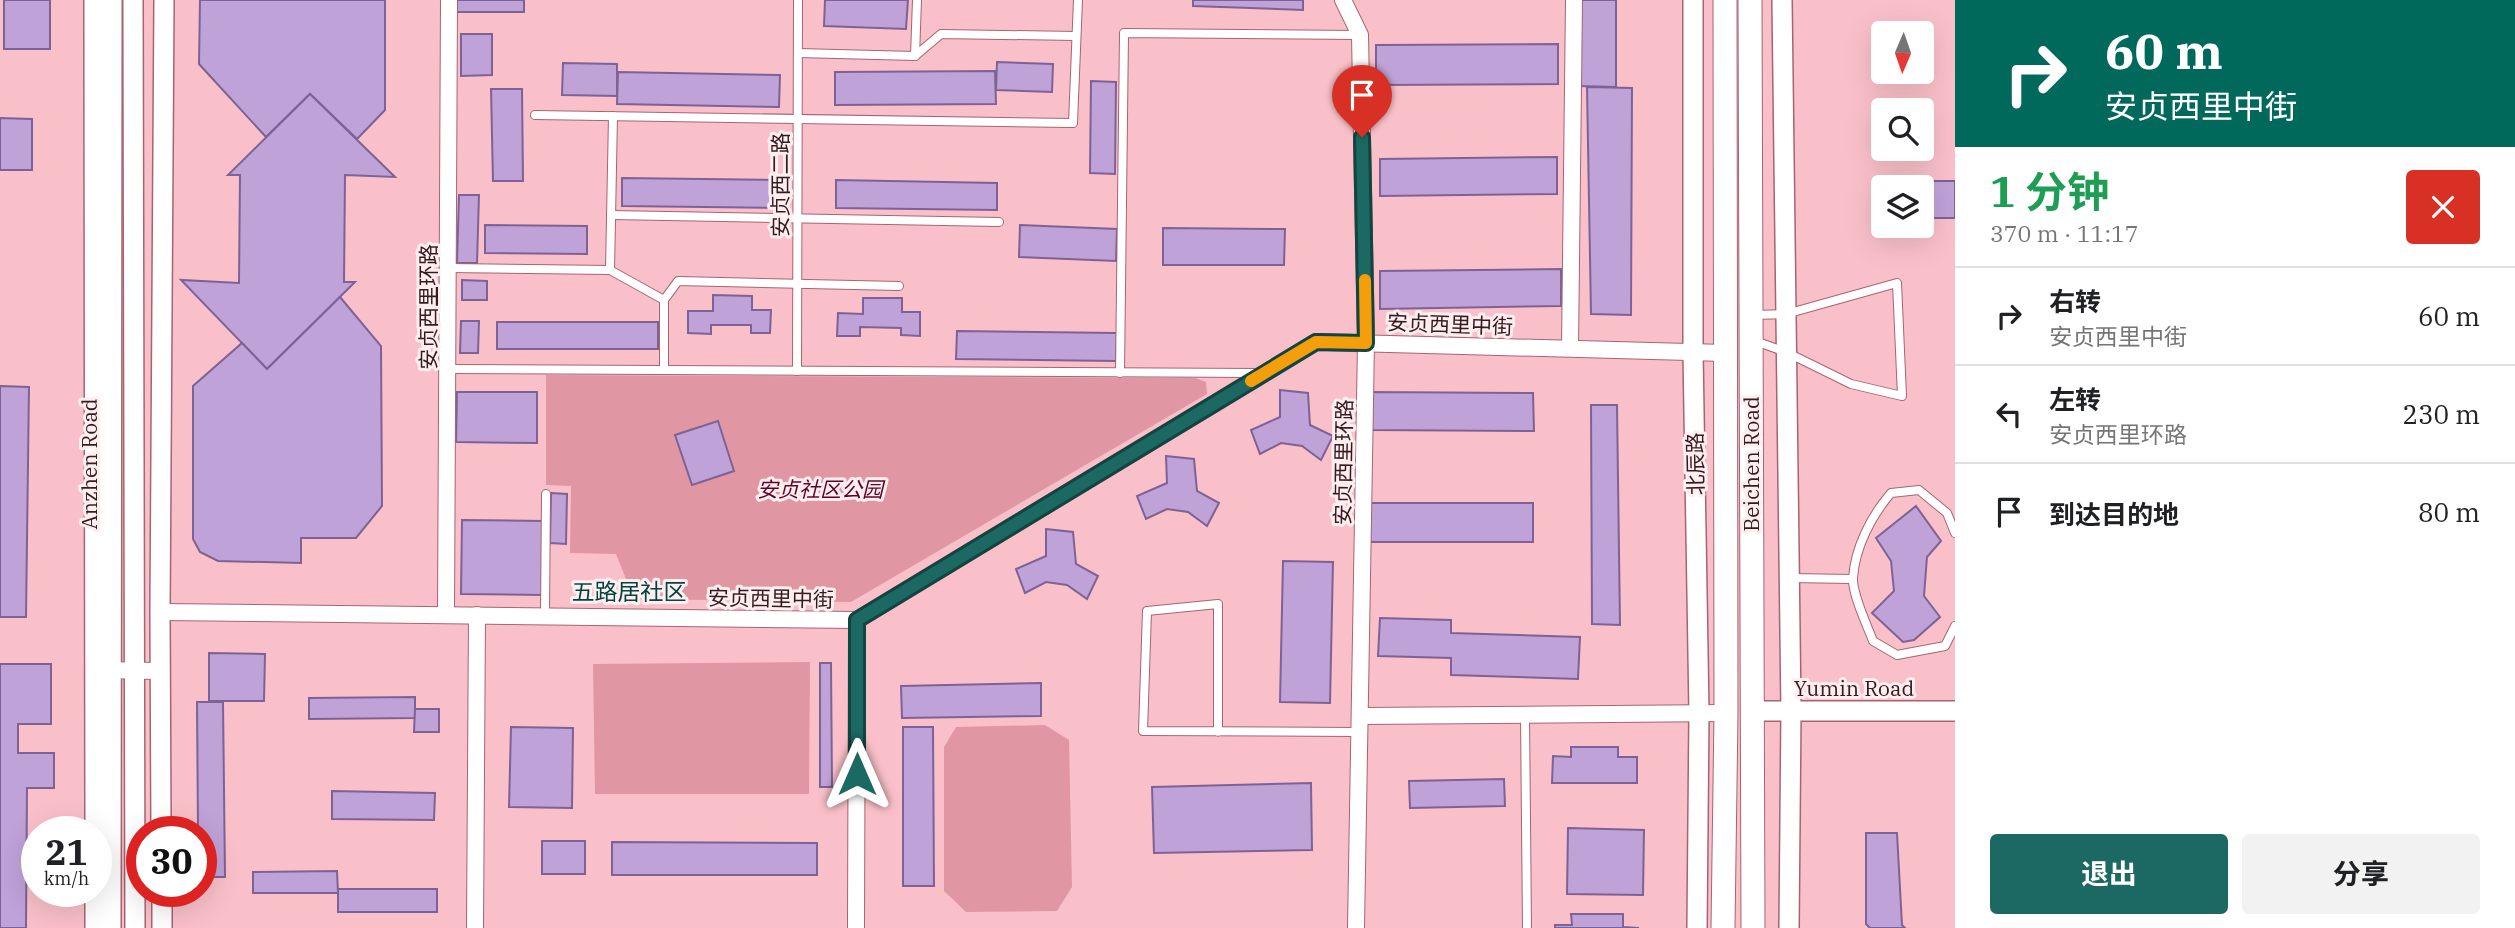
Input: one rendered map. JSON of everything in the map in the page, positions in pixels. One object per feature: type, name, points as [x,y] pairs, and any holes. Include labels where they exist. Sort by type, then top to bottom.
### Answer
[{"type":"main road","name":"北辰路","points":[[1723,928],[1726,713],[1725,0]]},
{"type":"main road","name":"Beichen Road","points":[[1750,0],[1753,928]]},
{"type":"street","name":"Anzhen Road","points":[[94,0],[95,464],[111,928]]},
{"type":"street","name":"Anzhen Road","points":[[96,816],[112,447],[111,0]]},
{"type":"street","points":[[133,0],[135,928]]},
{"type":"street","points":[[161,816],[159,612],[164,0]]},
{"type":"street","name":"安贞西里环路","points":[[446,614],[449,0]]},
{"type":"street","name":"安贞西里环路","points":[[1343,0],[1360,35],[1366,343],[1356,928]]},
{"type":"street","points":[[1570,348],[1574,0]]},
{"type":"street","name":"北辰路","points":[[1693,0],[1693,352],[1699,713],[1697,928]]},
{"type":"street","points":[[1782,0],[1789,578],[1789,928]]},
{"type":"street","name":"安贞西里中街","points":[[159,612],[857,620],[1316,342],[1725,353]]},
{"type":"street","points":[[134,379],[161,402]]},
{"type":"street","points":[[95,464],[112,447]]},
{"type":"street","points":[[475,928],[477,615]]},
{"type":"street","points":[[856,928],[857,620]]},
{"type":"street","points":[[103,670],[159,671]]},
{"type":"street","name":"Yumin Road","points":[[1752,711],[1955,711]]},
{"type":"street","points":[[1360,724],[1525,715],[1726,713]]},
{"type":"street","points":[[96,907],[96,928]]},
{"type":"street","points":[[162,907],[162,928]]},
{"type":"lane","name":"安贞西二路","points":[[797,371],[798,0]]},
{"type":"lane","points":[[915,56],[917,0]]},
{"type":"lane","points":[[535,115],[1073,123],[1078,0]]},
{"type":"lane","points":[[1120,373],[1124,33],[1360,35]]},
{"type":"lane","points":[[798,53],[915,56],[941,34],[1076,36]]},
{"type":"lane","points":[[610,270],[613,116]]},
{"type":"lane","points":[[611,215],[999,222]]},
{"type":"lane","points":[[449,268],[610,270],[664,300]]},
{"type":"lane","points":[[664,370],[664,300],[678,281],[899,286]]},
{"type":"lane","points":[[1751,315],[1786,314],[1897,283],[1902,396],[1851,384],[1786,352],[1751,340]]},
{"type":"lane","points":[[449,369],[1264,373]]},
{"type":"lane","points":[[1955,533],[1947,513],[1919,490],[1891,493],[1874,512],[1858,553],[1853,579],[1873,641],[1897,655],[1945,646],[1955,626]]},
{"type":"lane","points":[[545,615],[546,494]]},
{"type":"lane","points":[[1789,578],[1853,579]]},
{"type":"lane","points":[[1218,732],[1218,604],[1147,611],[1143,732],[1218,732],[1360,724]]},
{"type":"lane","points":[[1525,715],[1527,928]]},
{"type":"green space","name":"安贞社区公园","points":[[546,375],[1195,378],[1206,382],[1207,394],[851,602],[634,599],[616,554],[570,553],[571,486],[546,485]]},
{"type":"green space","points":[[810,662],[809,794],[595,794],[593,664]]},
{"type":"green space","points":[[1045,725],[1069,740],[1072,887],[1057,911],[966,912],[944,891],[944,747],[956,727]]},
{"type":"building","points":[[4,0],[50,0],[50,49],[4,49]]},
{"type":"building","points":[[200,0],[385,0],[385,110],[357,139],[310,94],[266,137],[199,64]]},
{"type":"building","points":[[457,0],[524,0],[524,12],[457,12]]},
{"type":"building","points":[[825,0],[908,0],[906,29],[824,26]]},
{"type":"building","points":[[1193,0],[1303,0],[1303,10],[1193,6]]},
{"type":"building","points":[[1576,0],[1616,0],[1616,87],[1577,86]]},
{"type":"building","points":[[461,34],[492,34],[492,75],[461,76]]},
{"type":"building","points":[[1558,44],[1558,84],[1376,85],[1376,45]]},
{"type":"building","points":[[997,62],[1053,64],[1052,92],[996,90]]},
{"type":"building","points":[[563,63],[617,64],[617,96],[562,95]]},
{"type":"building","points":[[995,71],[996,104],[835,105],[835,72]]},
{"type":"building","points":[[618,72],[780,75],[779,107],[617,104]]},
{"type":"building","points":[[1091,81],[1116,82],[1115,174],[1090,173]]},
{"type":"building","points":[[1587,87],[1632,88],[1631,315],[1591,314]]},
{"type":"building","points":[[491,89],[522,89],[523,181],[493,181]]},
{"type":"building","points":[[310,94],[395,177],[345,175],[344,282],[355,282],[267,369],[181,280],[239,283],[240,175],[228,175]]},
{"type":"building","points":[[0,118],[32,119],[32,170],[0,170]]},
{"type":"building","points":[[1557,157],[1557,194],[1380,196],[1380,159]]},
{"type":"building","points":[[622,178],[783,180],[782,208],[622,206]]},
{"type":"building","points":[[836,180],[997,183],[997,210],[836,208]]},
{"type":"building","points":[[1934,181],[1955,181],[1955,218],[1934,218]]},
{"type":"building","points":[[459,195],[479,195],[477,263],[457,263]]},
{"type":"building","points":[[485,225],[587,226],[587,254],[485,253]]},
{"type":"building","points":[[1020,225],[1117,229],[1116,261],[1019,257]]},
{"type":"building","points":[[1163,228],[1285,229],[1284,265],[1163,265]]},
{"type":"building","points":[[1561,269],[1561,306],[1380,309],[1380,271]]},
{"type":"building","points":[[462,280],[487,281],[487,300],[462,300]]},
{"type":"building","points":[[713,295],[752,296],[752,310],[771,310],[770,333],[751,333],[751,325],[711,325],[711,334],[688,333],[688,311],[713,311]]},
{"type":"building","points":[[340,297],[381,346],[382,506],[356,538],[301,538],[301,563],[218,561],[200,552],[193,539],[193,386],[242,343],[267,369]]},
{"type":"building","points":[[863,298],[902,298],[902,312],[920,312],[920,336],[901,335],[901,328],[860,327],[860,336],[837,336],[838,313],[863,314]]},
{"type":"building","points":[[461,321],[479,321],[478,353],[460,353]]},
{"type":"building","points":[[497,322],[658,322],[658,349],[497,349]]},
{"type":"building","points":[[957,331],[1117,333],[1116,361],[956,359]]},
{"type":"building","points":[[0,386],[29,387],[26,617],[0,617]]},
{"type":"building","points":[[1280,390],[1308,393],[1310,425],[1333,436],[1321,460],[1302,446],[1281,443],[1260,454],[1251,430],[1280,417]]},
{"type":"building","points":[[457,392],[537,392],[537,443],[456,442]]},
{"type":"building","points":[[1367,392],[1533,393],[1534,431],[1367,430]]},
{"type":"building","points":[[1591,405],[1617,405],[1620,625],[1592,624]]},
{"type":"building","points":[[718,421],[734,471],[692,485],[675,435]]},
{"type":"building","points":[[1166,456],[1194,459],[1197,491],[1219,503],[1207,526],[1188,512],[1167,509],[1146,519],[1137,496],[1167,483]]},
{"type":"building","points":[[551,493],[567,494],[566,544],[550,543]]},
{"type":"building","points":[[1365,503],[1533,503],[1533,542],[1365,542]]},
{"type":"building","points":[[1916,506],[1941,541],[1927,557],[1924,596],[1940,617],[1914,640],[1903,642],[1872,613],[1894,591],[1891,561],[1876,538]]},
{"type":"building","points":[[462,520],[543,521],[542,595],[461,594]]},
{"type":"building","points":[[1046,529],[1073,532],[1076,564],[1098,576],[1087,599],[1067,585],[1046,582],[1025,593],[1016,569],[1046,556]]},
{"type":"building","points":[[1283,561],[1333,562],[1330,703],[1280,702]]},
{"type":"building","points":[[1380,618],[1451,620],[1451,633],[1580,637],[1578,679],[1451,675],[1451,658],[1378,656]]},
{"type":"building","points":[[209,653],[265,654],[264,701],[209,701]]},
{"type":"building","points":[[820,663],[831,663],[832,787],[820,787]]},
{"type":"building","points":[[0,664],[51,664],[51,724],[18,724],[18,753],[54,753],[54,788],[27,788],[27,816],[21,816],[21,907],[26,907],[26,928],[0,928]]},
{"type":"building","points":[[1041,683],[1041,716],[902,718],[901,686]]},
{"type":"building","points":[[415,697],[415,718],[309,719],[309,698]]},
{"type":"building","points":[[197,702],[223,702],[225,877],[217,877],[217,816],[198,816]]},
{"type":"building","points":[[415,709],[439,709],[439,732],[414,732]]},
{"type":"building","points":[[511,727],[573,728],[572,808],[509,807]]},
{"type":"building","points":[[903,727],[933,727],[934,886],[903,886]]},
{"type":"building","points":[[1571,747],[1618,747],[1618,757],[1637,757],[1637,783],[1552,783],[1553,756],[1571,757]]},
{"type":"building","points":[[1504,779],[1505,806],[1410,808],[1409,781]]},
{"type":"building","points":[[1311,783],[1312,850],[1154,853],[1152,787]]},
{"type":"building","points":[[332,791],[435,793],[434,820],[332,819]]},
{"type":"building","points":[[1568,828],[1644,830],[1643,895],[1567,894]]},
{"type":"building","points":[[1866,833],[1897,833],[1902,925],[1905,928],[1870,928],[1866,924]]},
{"type":"building","points":[[542,841],[585,841],[585,874],[542,874]]},
{"type":"building","points":[[612,842],[817,843],[817,875],[612,875]]},
{"type":"building","points":[[337,871],[338,893],[253,893],[253,872]]},
{"type":"building","points":[[338,889],[437,889],[437,912],[338,912]]},
{"type":"building","points":[[1571,914],[1623,914],[1623,927],[1639,928],[1555,928],[1555,925],[1572,925]]},
{"type":"slow traffic","points":[[1251,381],[1316,342],[1366,343],[1365,280]]},
{"type":"district","name":"五路居社区","points":[[629,591]]},
{"type":"route","points":[[857,774],[857,620],[1316,342],[1366,343],[1362,137]]}]
